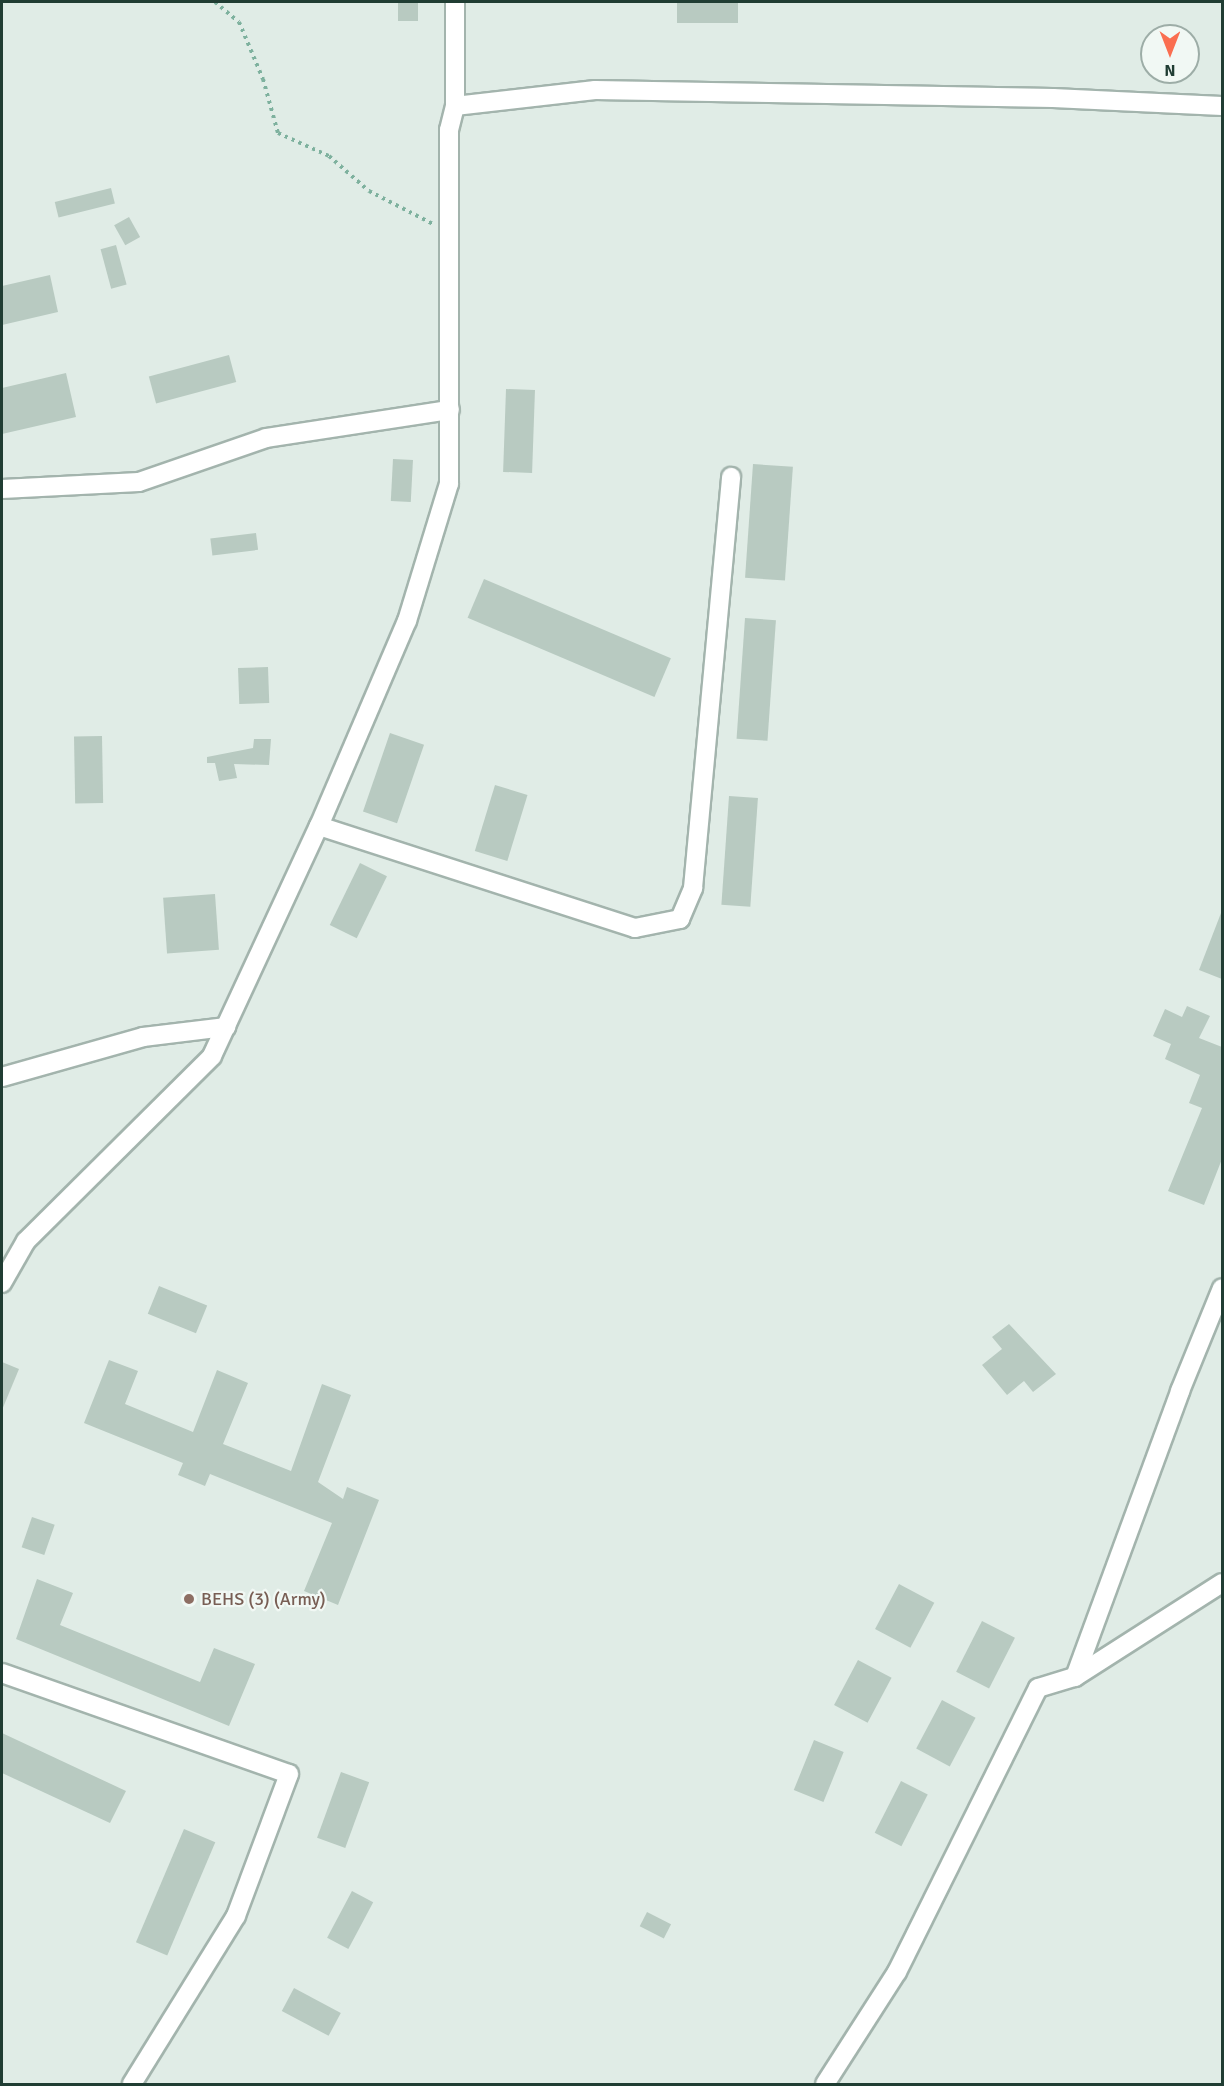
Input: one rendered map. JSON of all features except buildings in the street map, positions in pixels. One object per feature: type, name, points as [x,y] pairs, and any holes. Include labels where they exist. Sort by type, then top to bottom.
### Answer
[{"type":"street","points":[[2,1283],[26,1240],[212,1056],[319,826],[407,621],[449,484],[449,130],[455,106],[455,2]]},
{"type":"street","points":[[455,106],[595,90],[1053,98],[1222,106]]},
{"type":"street","points":[[2,489],[139,482],[266,438],[450,410]]},
{"type":"street","points":[[319,826],[635,928],[680,919],[693,888],[731,477]]},
{"type":"street","points":[[2,1077],[143,1036],[226,1027]]},
{"type":"street","points":[[1075,1677],[1180,1391],[1222,1288]]},
{"type":"street","points":[[825,2085],[897,1972],[1038,1688],[1075,1677],[1222,1583]]},
{"type":"street","points":[[2,1672],[289,1774],[236,1916],[132,2085]]},
{"type":"path","points":[[215,2],[239,22],[263,79],[278,133],[329,156],[369,191],[449,233]]},
{"type":"place","name":"BEHS (3) (Army)","points":[[189,1599]]}]
